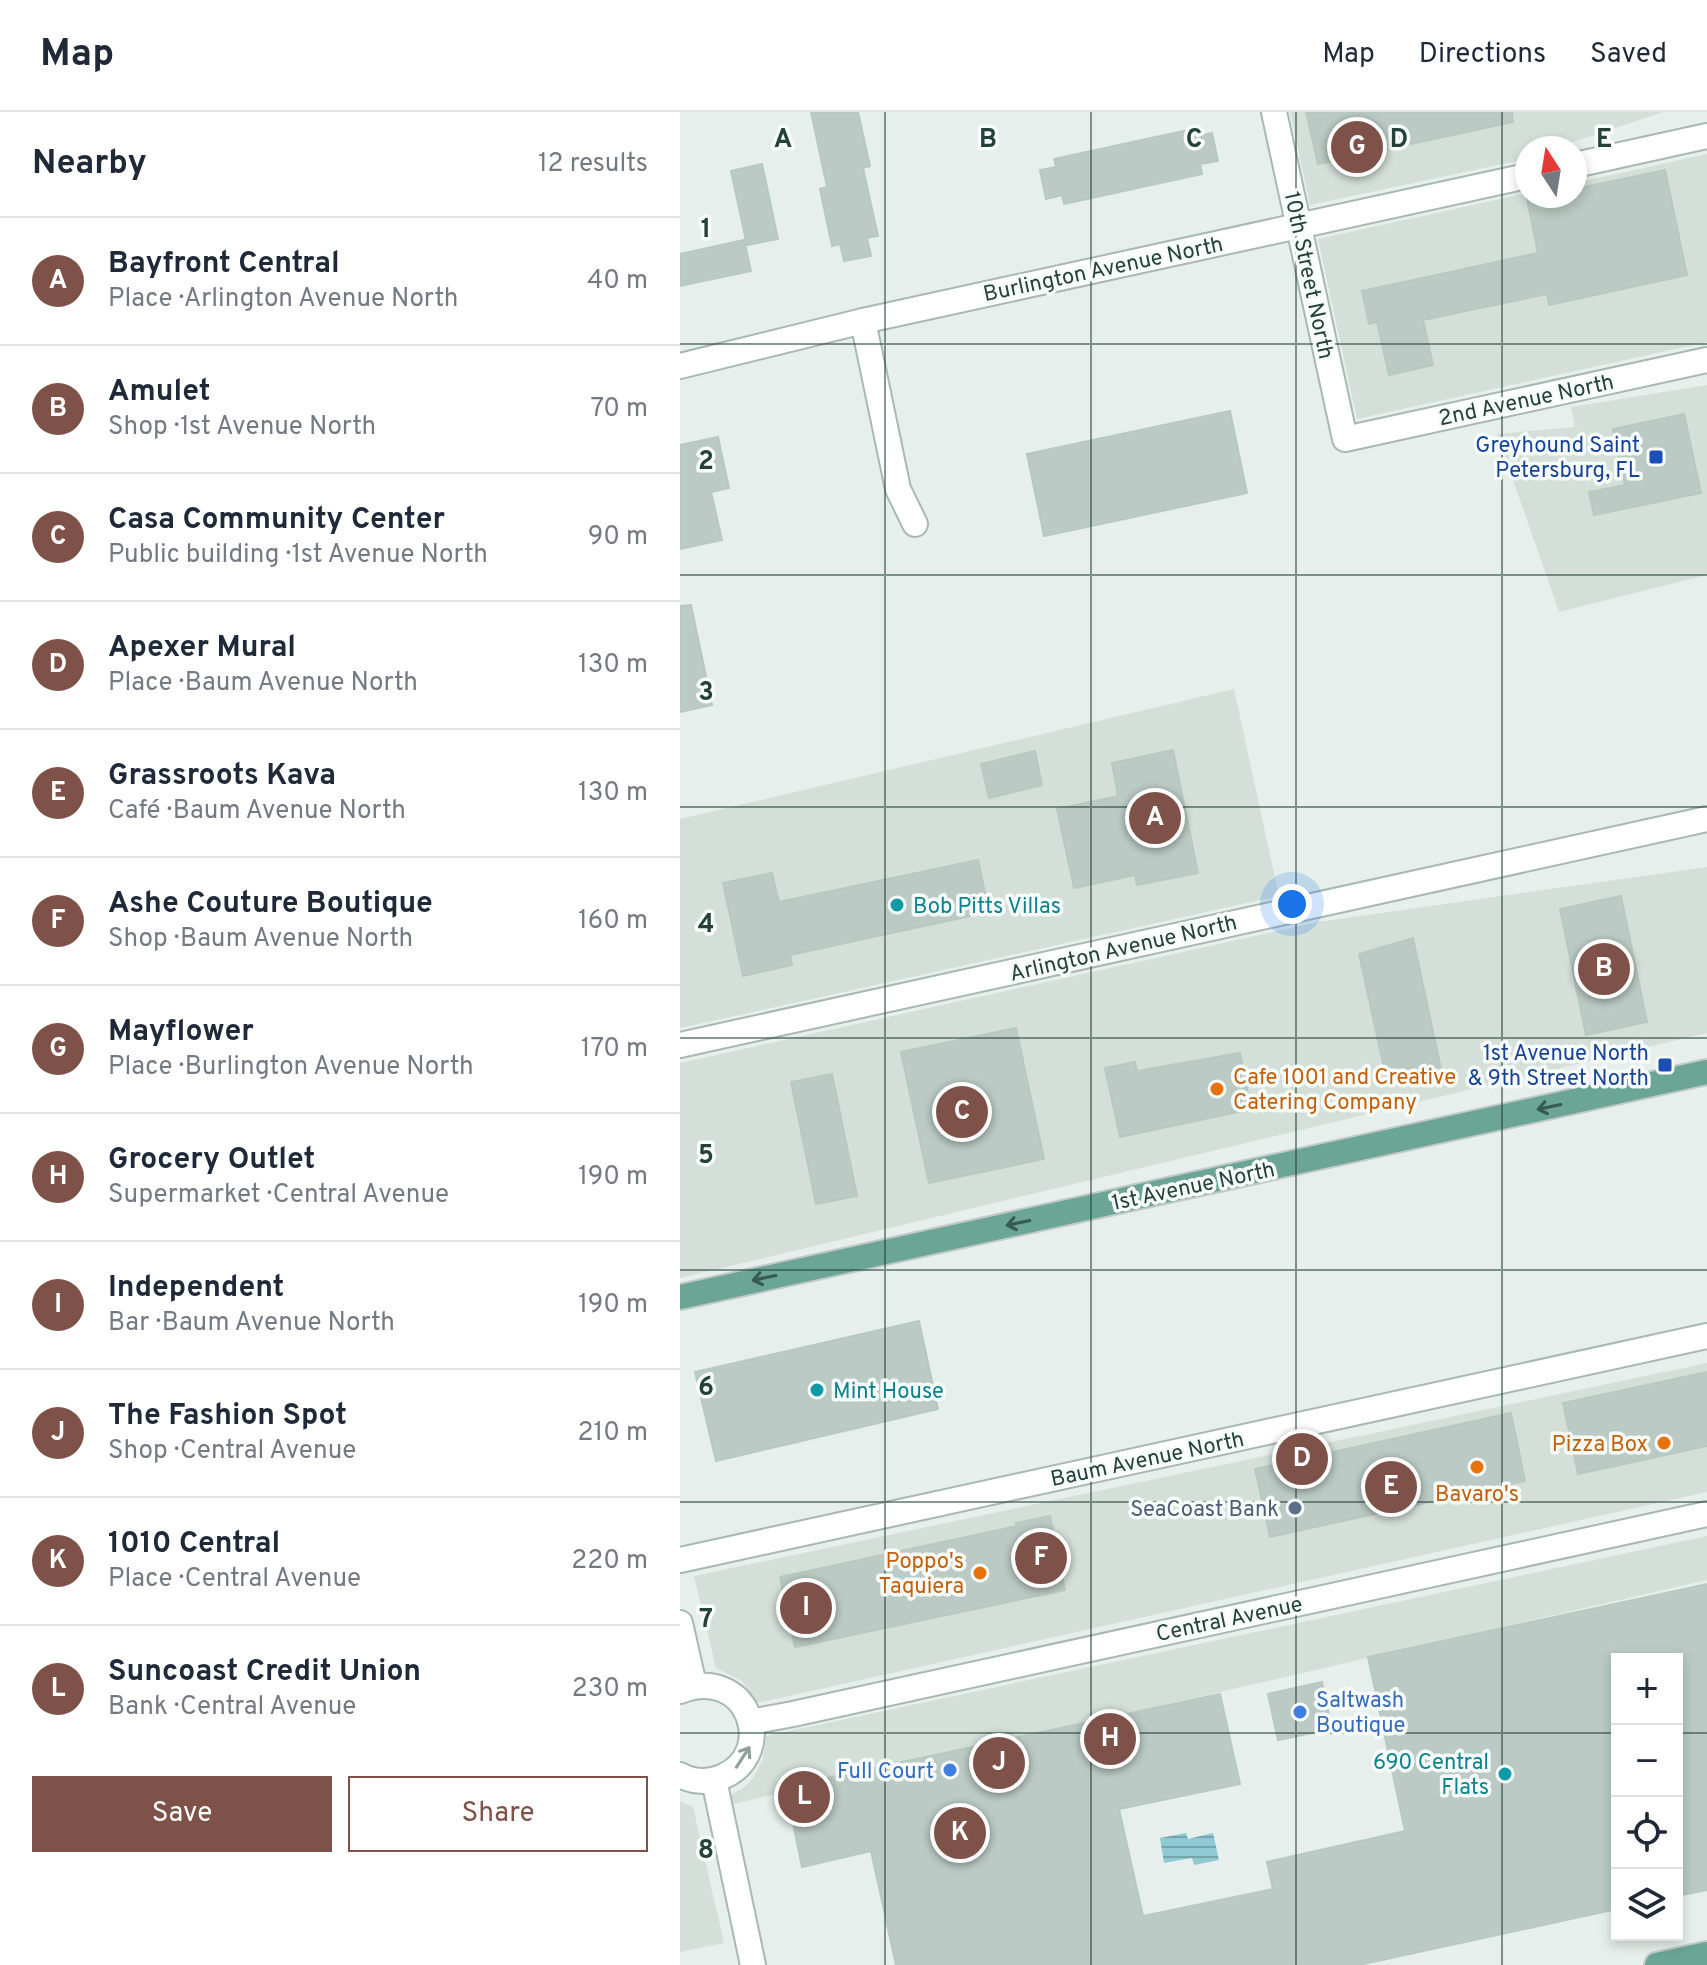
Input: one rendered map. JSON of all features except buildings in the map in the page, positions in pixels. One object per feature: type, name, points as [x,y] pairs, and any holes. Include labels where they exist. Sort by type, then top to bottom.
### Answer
[{"type":"main road","name":"1st Avenue North","points":[[680,1297],[1707,1072]]},
{"type":"main road","points":[[1657,1965],[1707,1954]]},
{"type":"street","name":"10th Street North","points":[[1274,112],[1345,439]]},
{"type":"street","points":[[1587,162],[1707,136]]},
{"type":"street","name":"Burlington Avenue North","points":[[680,366],[863,321],[1515,179]]},
{"type":"street","points":[[863,321],[898,489],[915,524]]},
{"type":"street","name":"2nd Avenue North","points":[[1345,439],[1707,360]]},
{"type":"street","name":"Arlington Avenue North","points":[[680,1045],[1707,819]]},
{"type":"street","name":"Baum Avenue North","points":[[680,1560],[1707,1336]]},
{"type":"street","name":"Central Avenue","points":[[750,1722],[1707,1514]]},
{"type":"street","points":[[680,1623],[687,1688],[709,1685],[734,1696],[744,1706],[752,1734],[749,1750],[741,1764],[729,1774],[700,1781],[680,1775]]},
{"type":"street","points":[[714,1780],[753,1965]]},
{"type":"shaded area","points":[[1290,112],[1663,112],[1587,137],[1515,136],[1515,161],[1310,205]]},
{"type":"shaded area","points":[[1707,154],[1707,342],[1357,419],[1318,239],[1515,196],[1515,208],[1587,208],[1587,180]]},
{"type":"shaded area","points":[[1707,385],[1707,575],[1559,612],[1497,434],[1575,427],[1571,407]]},
{"type":"shaded area","points":[[1234,689],[1279,896],[680,1028],[680,819]]},
{"type":"shaded area","points":[[1707,867],[1707,1033],[680,1278],[680,1063],[1318,922]]},
{"type":"shaded area","points":[[1707,1363],[1707,1492],[757,1703],[742,1681],[716,1668],[694,1576]]},
{"type":"shaded area","points":[[1707,1536],[1707,1580],[733,1804],[731,1795],[753,1778],[763,1759],[766,1736]]},
{"type":"shaded area","points":[[680,1801],[693,1807],[724,1943],[680,1952]]},
{"type":"water","points":[[1186,1833],[1188,1839],[1213,1833],[1219,1860],[1194,1865],[1192,1858],[1164,1863],[1160,1838]]},
{"type":"place","name":"Mayflower","points":[[1357,147]]},
{"type":"place","name":"Greyhound Saint Petersburg, FL","points":[[1656,457]]},
{"type":"place","name":"Bayfront Central","points":[[1155,818]]},
{"type":"place","name":"Bob Pitts Villas","points":[[897,905]]},
{"type":"place","name":"Amulet","points":[[1604,969]]},
{"type":"place","name":"1st Avenue North & 9th Street North","points":[[1665,1065]]},
{"type":"place","name":"Cafe 1001 and Creative Catering Company","points":[[1217,1089]]},
{"type":"place","name":"Casa Community Center","points":[[962,1112]]},
{"type":"place","name":"Mint House","points":[[817,1390]]},
{"type":"place","name":"Pizza Box","points":[[1664,1443]]},
{"type":"place","name":"Apexer Mural","points":[[1302,1459]]},
{"type":"place","name":"Bavaro's","points":[[1477,1467]]},
{"type":"place","name":"Grassroots Kava","points":[[1391,1487]]},
{"type":"place","name":"SeaCoast Bank","points":[[1295,1508]]},
{"type":"place","name":"Ashe Couture Boutique","points":[[1041,1558]]},
{"type":"place","name":"Poppo's Taquiera","points":[[980,1573]]},
{"type":"place","name":"Independent","points":[[806,1608]]},
{"type":"place","name":"Saltwash Boutique","points":[[1300,1712]]},
{"type":"place","name":"Grocery Outlet","points":[[1110,1739]]},
{"type":"place","name":"The Fashion Spot","points":[[999,1763]]},
{"type":"place","name":"Full Court","points":[[950,1770]]},
{"type":"place","name":"690 Central Flats","points":[[1505,1774]]},
{"type":"place","name":"Suncoast Credit Union","points":[[804,1797]]},
{"type":"place","name":"1010 Central","points":[[960,1833]]}]
